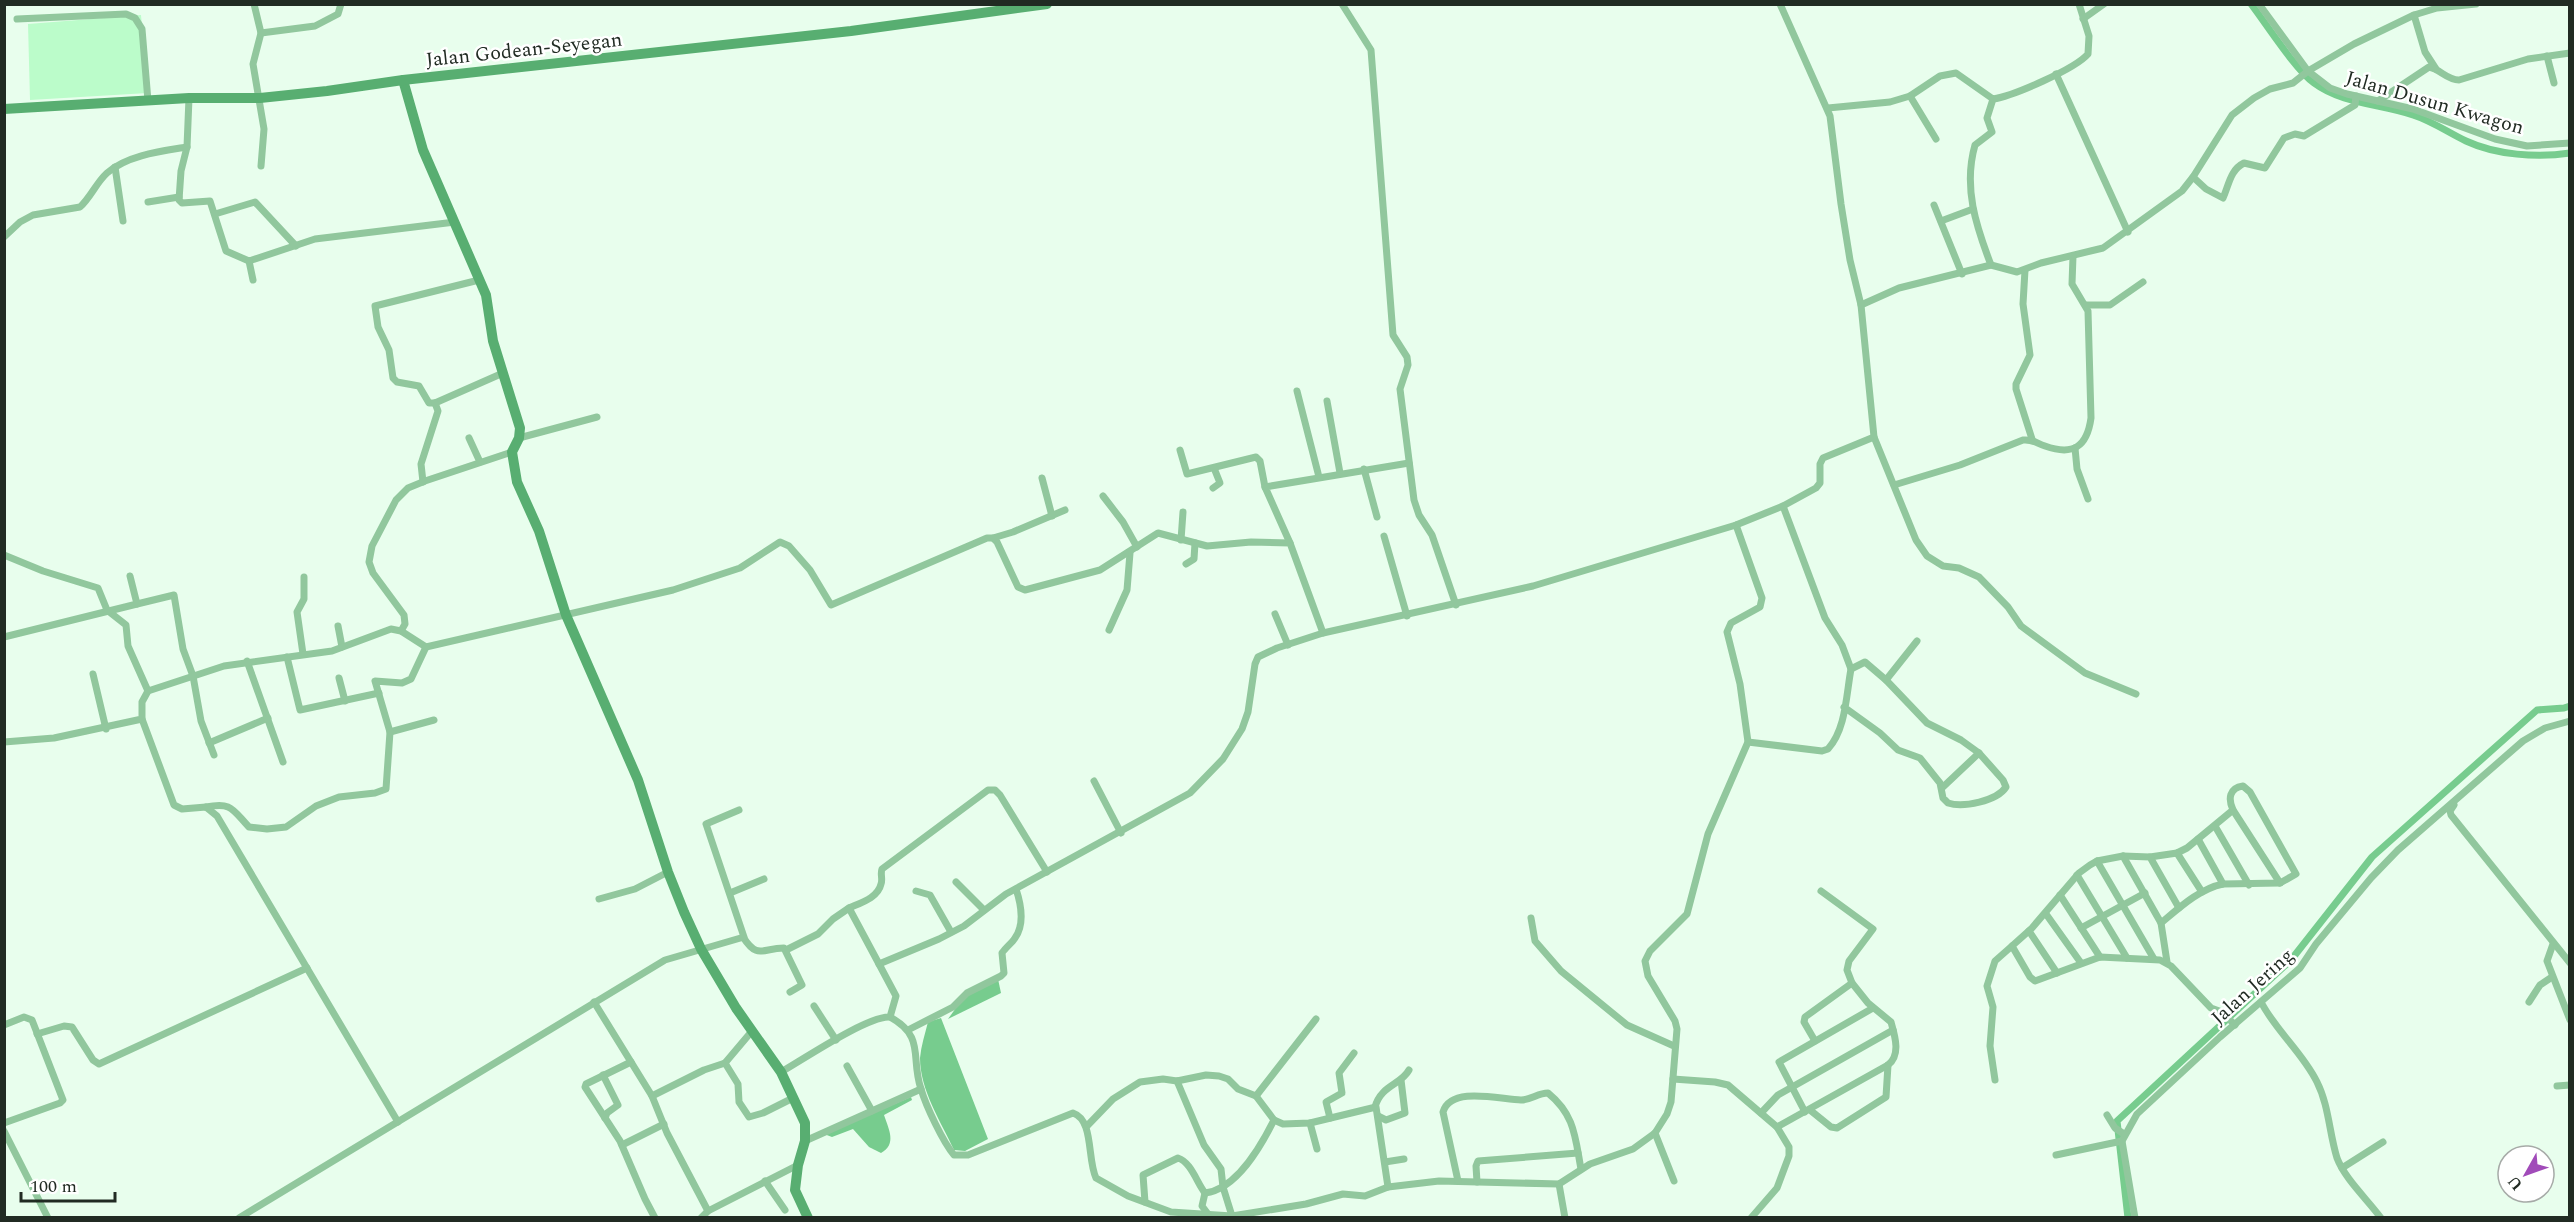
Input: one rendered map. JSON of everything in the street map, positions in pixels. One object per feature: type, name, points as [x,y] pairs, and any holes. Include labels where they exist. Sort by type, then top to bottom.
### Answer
[{"type":"street","points":[[254,4],[261,33],[253,64],[264,129],[261,166]]},
{"type":"street","points":[[261,33],[315,26],[338,14],[341,4]]},
{"type":"street","name":"Jalan Godean-Seyegan","points":[[4,109],[189,98],[260,98],[851,31],[1047,4]]},
{"type":"street","points":[[1342,4],[1371,50],[1393,335],[1407,361],[1400,389],[1416,507],[1432,535],[1456,605]]},
{"type":"street","points":[[1780,4],[1828,108],[1850,261],[1861,304],[1874,437],[1916,540],[1927,556],[1943,566],[1959,568],[1979,577],[2008,607],[2021,626],[2085,673],[2136,694]]},
{"type":"street","points":[[1993,99],[2072,68],[2088,54],[2089,36],[2079,4]]},
{"type":"street","points":[[2083,19],[2104,4]]},
{"type":"street","name":"Jalan Dusun Kwagon","points":[[2259,4],[2307,71],[2330,88],[2356,99],[2378,101],[2413,109],[2485,135],[2527,146],[2570,143]]},
{"type":"street","points":[[1861,304],[1899,288],[1991,265],[2010,271],[2025,270],[2041,263],[2103,248],[2182,191],[2232,115],[2244,104],[2270,89],[2293,83],[2307,71],[2354,44],[2414,15],[2438,8],[2476,4]]},
{"type":"street","points":[[17,19],[126,14],[135,18],[142,29],[148,101]]},
{"type":"street","points":[[2414,15],[2425,52],[2436,69],[2451,79],[2459,80],[2528,59],[2570,53]]},
{"type":"street","points":[[2547,56],[2554,83]]},
{"type":"street","points":[[2378,101],[2424,68],[2436,69]]},
{"type":"street","points":[[1828,108],[1890,102],[1910,96],[1940,76],[1956,73],[1993,99]]},
{"type":"street","points":[[2056,74],[2128,232]]},
{"type":"street","points":[[403,80],[423,150],[486,295],[490,329],[520,428],[519,438],[512,452],[517,482],[538,531],[566,615],[638,780],[668,872],[701,949],[736,1008],[781,1072],[805,1123],[805,1141],[798,1165],[795,1190],[808,1218]]},
{"type":"street","points":[[1910,96],[1936,139]]},
{"type":"street","points":[[189,98],[187,147],[181,171],[179,197],[182,203],[207,200],[212,203],[226,251],[249,261],[315,239],[455,222]]},
{"type":"street","points":[[1991,265],[1975,223],[1970,182],[1975,145],[1992,132],[1987,118],[1993,99]]},
{"type":"street","points":[[2193,177],[2206,189],[2223,198],[2234,170],[2238,166],[2244,163],[2265,168],[2284,138],[2295,134],[2304,136],[2348,110],[2356,99]]},
{"type":"street","points":[[4,237],[20,222],[33,215],[80,207],[115,167],[144,156],[187,147]]},
{"type":"street","points":[[115,167],[123,221]]},
{"type":"street","points":[[148,202],[179,197]]},
{"type":"street","points":[[215,214],[255,202],[296,246]]},
{"type":"street","points":[[1934,205],[1962,274]]},
{"type":"street","points":[[1941,221],[1973,209]]},
{"type":"street","points":[[1894,485],[1960,465],[2023,440],[2032,439],[2043,445],[2062,450],[2074,448],[2085,441],[2089,433],[2091,418],[2088,312],[2072,284],[2073,256]]},
{"type":"street","points":[[249,261],[253,280]]},
{"type":"street","points":[[2025,270],[2023,304],[2030,355],[2016,384],[2016,389],[2032,439]]},
{"type":"street","points":[[479,280],[375,306],[378,327],[389,350],[393,378],[397,382],[419,386],[429,403],[435,404],[503,373]]},
{"type":"street","points":[[2086,305],[2110,305],[2142,282]]},
{"type":"street","points":[[1297,391],[1319,477]]},
{"type":"street","points":[[1327,401],[1340,473]]},
{"type":"street","points":[[423,482],[422,464],[438,411],[435,404]]},
{"type":"street","points":[[519,438],[597,417]]},
{"type":"street","points":[[879,964],[951,932],[1016,889],[1182,800],[1212,771],[1233,745],[1246,721],[1256,661],[1264,654],[1323,633],[1533,586],[1736,525],[1783,506],[1819,485],[1820,464],[1826,456],[1874,437]]},
{"type":"street","points":[[469,438],[480,462]]},
{"type":"street","points":[[2074,448],[2088,500]]},
{"type":"street","points":[[1180,450],[1187,474],[1256,457],[1260,461],[1265,487],[1290,543],[1323,633]]},
{"type":"street","points":[[401,631],[405,624],[404,615],[371,569],[369,556],[396,500],[408,488],[512,452]]},
{"type":"street","points":[[1265,487],[1409,463]]},
{"type":"street","points":[[1214,468],[1220,483],[1214,488]]},
{"type":"street","points":[[1364,469],[1377,517]]},
{"type":"street","points":[[1042,478],[1052,516]]},
{"type":"street","points":[[1103,495],[1123,522],[1137,547]]},
{"type":"street","points":[[1748,742],[1822,751],[1828,749],[1840,731],[1851,669],[1842,645],[1825,618],[1783,506]]},
{"type":"street","points":[[426,647],[411,679],[402,683],[378,680],[375,684],[390,732],[388,785],[382,792],[339,797],[316,806],[286,827],[267,829],[249,827],[231,807],[223,804],[182,809],[174,805],[142,719],[142,702],[148,692],[193,676],[247,661],[332,651],[391,629],[401,631],[426,647],[694,584],[746,565],[780,542],[789,546],[804,562],[828,602],[833,604],[982,539],[1013,532],[1065,510]]},
{"type":"street","points":[[1181,540],[1183,512]]},
{"type":"street","points":[[781,1072],[881,1017],[890,1017],[908,1030],[915,1042],[921,1089],[952,1153],[958,1156],[968,1155],[1070,1113],[1081,1116],[1087,1126],[1090,1161],[1096,1178],[1117,1191],[1169,1215],[1232,1216],[1306,1204],[1339,1195],[1365,1196],[1388,1187],[1458,1181],[1559,1184],[1581,1169],[1633,1149],[1655,1133],[1667,1114],[1673,1090],[1674,1046],[1677,1029],[1675,1021],[1648,976],[1645,961],[1650,951],[1682,922],[1687,914],[1708,834],[1748,742],[1740,684],[1727,632],[1734,621],[1760,607],[1762,598],[1736,525]]},
{"type":"street","points":[[993,538],[1000,547],[1018,587],[1023,590],[1100,570],[1130,553],[1158,533],[1214,546],[1251,542],[1290,543]]},
{"type":"street","points":[[1384,536],[1407,616]]},
{"type":"street","points":[[1186,564],[1194,559],[1195,543]]},
{"type":"street","points":[[1109,630],[1127,590],[1130,553]]},
{"type":"street","points":[[4,555],[43,571],[95,585],[101,592],[107,610],[126,625],[128,646],[148,692]]},
{"type":"street","points":[[130,576],[137,604]]},
{"type":"street","points":[[303,654],[297,612],[304,599],[304,577]]},
{"type":"street","points":[[4,636],[174,595],[183,649],[193,676],[201,721],[214,755]]},
{"type":"street","points":[[1275,614],[1288,645]]},
{"type":"street","points":[[338,626],[342,647]]},
{"type":"street","points":[[1886,680],[1917,641]]},
{"type":"street","points":[[287,657],[300,710],[379,693]]},
{"type":"street","points":[[247,661],[284,762]]},
{"type":"street","points":[[1844,707],[1880,733],[1898,750],[1920,758],[1943,787],[1943,798],[1948,803],[1956,805],[1985,799],[2004,791],[2006,783],[1979,753],[1961,740],[1927,723],[1886,680],[1865,662],[1851,669]]},
{"type":"street","points":[[93,674],[106,729]]},
{"type":"street","points":[[339,678],[345,701]]},
{"type":"street","points":[[209,743],[268,718]]},
{"type":"street","points":[[4,742],[54,738],[106,729],[142,719]]},
{"type":"street","points":[[390,732],[434,720]]},
{"type":"street","name":"Jalan Jering","points":[[2120,1136],[2138,1114],[2230,1020],[2261,1002],[2300,968],[2316,944],[2375,873],[2500,759],[2536,731],[2570,721]]},
{"type":"street","points":[[1943,787],[1979,753]]},
{"type":"street","points":[[1094,781],[1121,833]]},
{"type":"street","points":[[2161,923],[2202,892],[2223,884],[2280,883],[2296,874],[2280,842],[2246,788],[2240,786],[2232,791],[2229,802],[2280,883]]},
{"type":"street","points":[[786,950],[818,933],[849,908],[867,900],[877,891],[882,882],[882,869],[988,790],[994,790],[1000,795],[1047,872]]},
{"type":"street","points":[[2457,799],[2450,811],[2451,815],[2570,963]]},
{"type":"street","points":[[206,807],[221,822],[398,1122]]},
{"type":"street","points":[[738,810],[706,824],[745,934],[744,937],[751,949],[757,952],[782,947],[786,950],[802,985],[790,992]]},
{"type":"street","points":[[1995,1080],[1990,1046],[1994,1007],[1987,986],[1995,961],[2046,914],[2077,875],[2097,861],[2122,856],[2150,857],[2177,852],[2198,839],[2233,810]]},
{"type":"street","points":[[2215,826],[2249,885]]},
{"type":"street","points":[[2198,839],[2223,884]]},
{"type":"street","points":[[2177,852],[2202,892]]},
{"type":"street","points":[[2122,856],[2161,923],[2167,962]]},
{"type":"street","points":[[2150,857],[2179,908]]},
{"type":"street","points":[[2097,861],[2154,959]]},
{"type":"street","points":[[599,899],[635,889],[668,872]]},
{"type":"street","points":[[2077,875],[2127,958]]},
{"type":"street","points":[[730,893],[764,879]]},
{"type":"street","points":[[956,882],[984,910]]},
{"type":"street","points":[[908,1030],[946,1011],[967,993],[1004,973],[1002,953],[1019,930],[1021,903],[1016,889]]},
{"type":"street","points":[[916,891],[930,895],[951,932]]},
{"type":"street","points":[[1777,1127],[1888,1065],[1894,1059],[1896,1052],[1889,1018],[1873,1008],[1848,975],[1847,964],[1873,929],[1821,891]]},
{"type":"street","points":[[2081,928],[2145,894]]},
{"type":"street","points":[[2060,896],[2100,957]]},
{"type":"street","points":[[849,908],[896,996],[890,1017]]},
{"type":"street","points":[[2046,914],[2081,963]]},
{"type":"street","points":[[1531,918],[1535,941],[1561,971],[1627,1025],[1674,1046]]},
{"type":"street","points":[[2029,931],[2057,973]]},
{"type":"street","points":[[239,1218],[665,960],[744,937]]},
{"type":"street","points":[[2553,944],[2547,961],[2570,1020]]},
{"type":"street","points":[[2012,946],[2033,980],[2100,957],[2154,959],[2167,962],[2208,1005],[2230,1020]]},
{"type":"street","points":[[37,1034],[72,1027],[93,1060],[99,1064],[307,968]]},
{"type":"street","points":[[2529,1002],[2540,985],[2552,976]]},
{"type":"street","points":[[1815,1041],[1804,1022],[1805,1017],[1852,983]]},
{"type":"street","points":[[594,1002],[652,1096],[663,1124],[708,1210]]},
{"type":"street","points":[[2261,1002],[2316,1080],[2327,1107],[2332,1139],[2342,1168],[2381,1218]]},
{"type":"street","points":[[814,1006],[836,1040]]},
{"type":"street","points":[[1873,1008],[1779,1062],[1791,1087],[1808,1111],[1833,1128],[1837,1128],[1887,1096],[1888,1065]]},
{"type":"street","points":[[4,1025],[27,1017],[32,1020],[63,1100],[4,1123]]},
{"type":"street","points":[[1256,1096],[1316,1019]]},
{"type":"street","points":[[652,1096],[704,1070],[725,1064],[752,1030]]},
{"type":"street","points":[[1761,1113],[1774,1098],[1791,1087],[1893,1030]]},
{"type":"street","points":[[1330,1118],[1326,1102],[1342,1093],[1340,1073],[1354,1053]]},
{"type":"street","points":[[631,1062],[585,1087],[622,1145],[655,1218]]},
{"type":"street","points":[[725,1064],[738,1084],[739,1102],[749,1117],[763,1113],[793,1098]]},
{"type":"street","points":[[847,1066],[872,1111]]},
{"type":"street","points":[[1087,1126],[1113,1099],[1140,1082],[1163,1079],[1177,1081],[1206,1075],[1228,1079],[1238,1089],[1256,1096],[1274,1120],[1283,1124],[1310,1123],[1375,1107],[1384,1092],[1401,1080],[1409,1070]]},
{"type":"street","points":[[603,1076],[618,1105],[607,1113],[605,1118]]},
{"type":"street","points":[[1673,1078],[1728,1085],[1777,1127],[1789,1148],[1789,1156],[1777,1188],[1751,1218]]},
{"type":"street","points":[[1378,1116],[1386,1120],[1405,1113],[1401,1080]]},
{"type":"street","points":[[1177,1081],[1204,1144],[1221,1169],[1223,1187],[1232,1216]]},
{"type":"street","points":[[2557,1086],[2570,1085]]},
{"type":"street","points":[[805,1141],[921,1089]]},
{"type":"street","points":[[1458,1181],[1443,1112],[1450,1102],[1459,1098],[1501,1096],[1524,1100],[1540,1093],[1548,1093],[1562,1107],[1575,1130],[1581,1169]]},
{"type":"street","points":[[1375,1107],[1388,1187]]},
{"type":"street","points":[[2107,1115],[2120,1136],[2135,1218]]},
{"type":"street","points":[[1205,1193],[1223,1187],[1251,1160],[1274,1120]]},
{"type":"street","points":[[1310,1123],[1317,1149]]},
{"type":"street","points":[[622,1145],[663,1124]]},
{"type":"street","points":[[4,1131],[48,1218]]},
{"type":"street","points":[[1655,1133],[1674,1181]]},
{"type":"street","points":[[2056,1155],[2120,1136]]},
{"type":"street","points":[[2342,1168],[2383,1142]]},
{"type":"street","points":[[1477,1182],[1478,1161],[1578,1153]]},
{"type":"street","points":[[1145,1202],[1143,1175],[1178,1158],[1188,1166],[1205,1193],[1202,1206],[1208,1214]]},
{"type":"street","points":[[1385,1162],[1404,1159]]},
{"type":"street","points":[[701,1218],[708,1210],[798,1165]]},
{"type":"street","points":[[765,1181],[785,1210]]},
{"type":"street","points":[[1559,1184],[1565,1218]]},
{"type":"shaded area","points":[[141,15],[148,93],[30,100],[28,24]]},
{"type":"shaded area","points":[[998,979],[1001,993],[948,1019],[966,994]]},
{"type":"shaded area","points":[[941,1018],[988,1139],[965,1151],[954,1150],[923,1082],[920,1058],[928,1022]]},
{"type":"shaded area","points":[[911,1097],[912,1100],[884,1115],[890,1141],[881,1153],[869,1147],[853,1129],[832,1137],[824,1134]]},
{"type":"waterway","points":[[2251,4],[2298,68],[2325,90],[2349,99],[2401,111],[2434,124],[2478,146],[2517,154],[2570,153]]},
{"type":"waterway","points":[[2128,1218],[2117,1121],[2291,960],[2372,857],[2537,710],[2570,706]]}]
